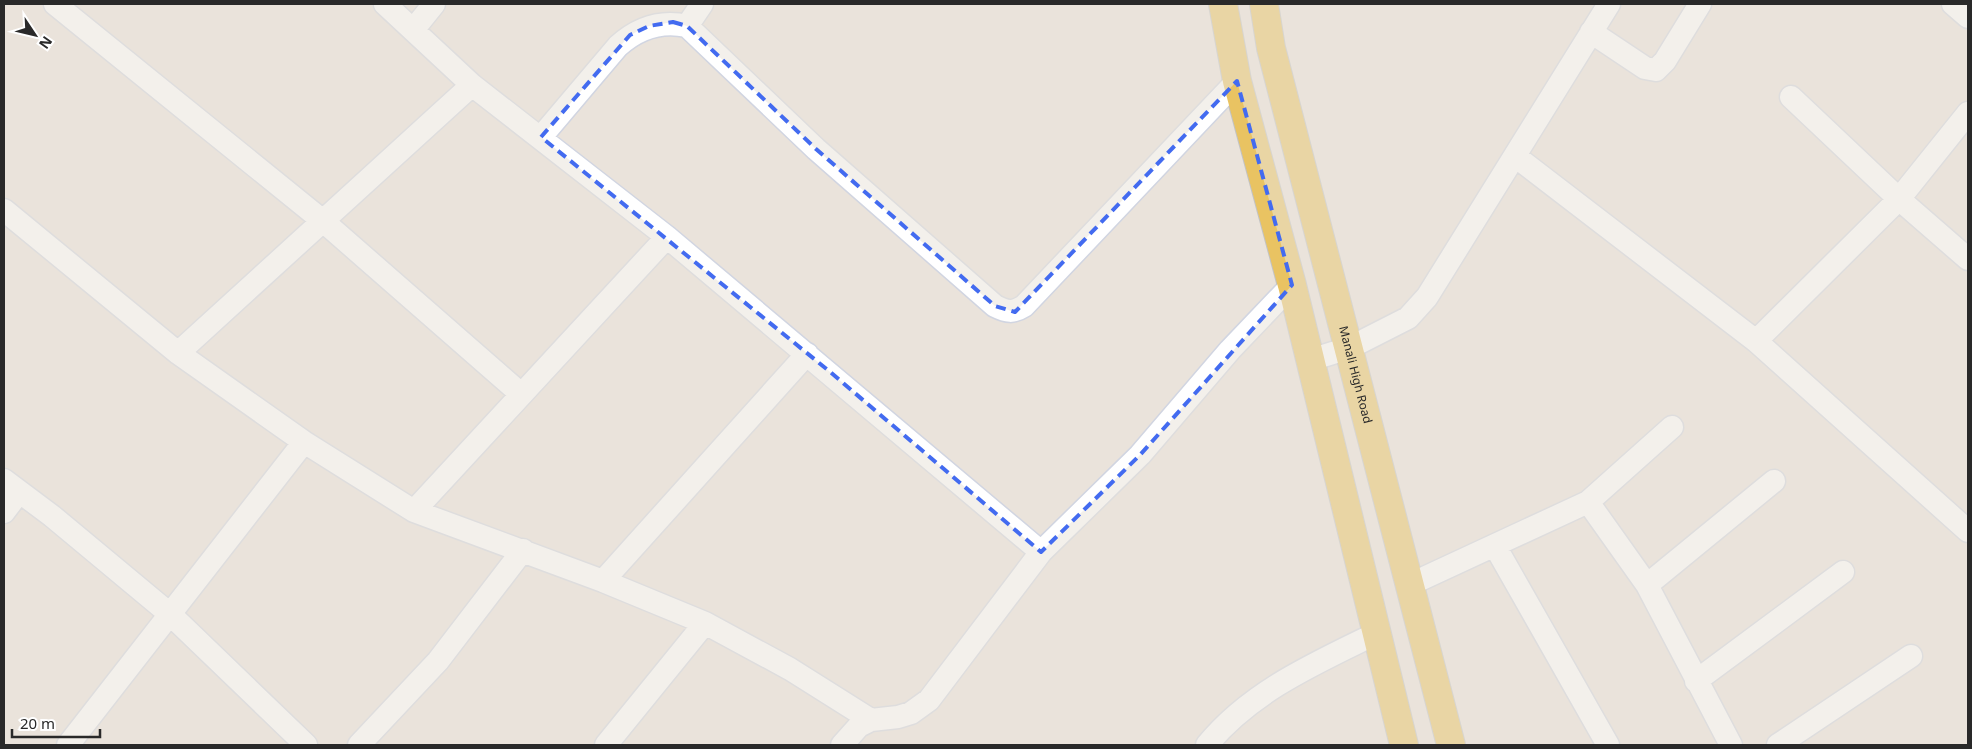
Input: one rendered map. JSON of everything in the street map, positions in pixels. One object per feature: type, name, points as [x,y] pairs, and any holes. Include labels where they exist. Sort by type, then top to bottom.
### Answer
[{"type":"main road","points":[[1223,4],[1237,81],[1292,285],[1404,745]]},
{"type":"main road","name":"Manali High Road","points":[[1264,4],[1271,48],[1451,745]]},
{"type":"street","points":[[55,4],[323,221],[520,394]]},
{"type":"street","points":[[385,4],[472,85],[667,237],[1041,552]]},
{"type":"street","points":[[413,30],[434,4]]},
{"type":"street","points":[[687,26],[702,4]]},
{"type":"street","points":[[1310,360],[1349,348],[1408,318],[1427,297],[1609,4]]},
{"type":"street","points":[[1591,32],[1645,68],[1656,70],[1665,61],[1700,4]]},
{"type":"street","points":[[1953,4],[1968,17]]},
{"type":"street","points":[[541,137],[618,46],[630,35],[649,26],[673,22],[687,26],[816,149],[995,306],[1006,312],[1015,312],[1024,306],[1237,81]]},
{"type":"street","points":[[178,353],[472,85]]},
{"type":"street","points":[[1791,97],[1899,199],[1968,258]]},
{"type":"street","points":[[1756,341],[1899,199],[1968,113]]},
{"type":"street","points":[[1515,156],[1756,341],[1968,532]]},
{"type":"street","points":[[4,210],[178,353],[304,442],[414,511],[603,581],[706,623],[790,669],[871,720]]},
{"type":"street","points":[[414,511],[667,237]]},
{"type":"street","points":[[842,745],[859,726],[871,720],[898,718],[911,713],[929,700],[1041,552],[1140,455],[1230,350],[1292,285]]},
{"type":"street","points":[[603,581],[807,354]]},
{"type":"street","points":[[1410,584],[1588,502],[1672,427]]},
{"type":"street","points":[[68,745],[304,442]]},
{"type":"street","points":[[1647,585],[1774,482]]},
{"type":"street","points":[[4,512],[11,486],[171,615],[306,745]]},
{"type":"street","points":[[1588,502],[1647,585],[1696,681],[1732,745]]},
{"type":"street","points":[[1494,546],[1608,745]]},
{"type":"street","points":[[359,745],[438,661],[522,550]]},
{"type":"street","points":[[1696,681],[1843,572]]},
{"type":"street","points":[[606,745],[706,623]]},
{"type":"street","points":[[1207,745],[1253,700],[1302,670],[1377,633]]},
{"type":"street","points":[[1778,745],[1911,656]]},
{"type":"highlighted area","points":[[673,22],[687,26],[816,149],[995,306],[1015,312],[1237,81],[1292,285],[1140,455],[1041,552],[829,371],[541,137],[630,35],[649,26]]}]
